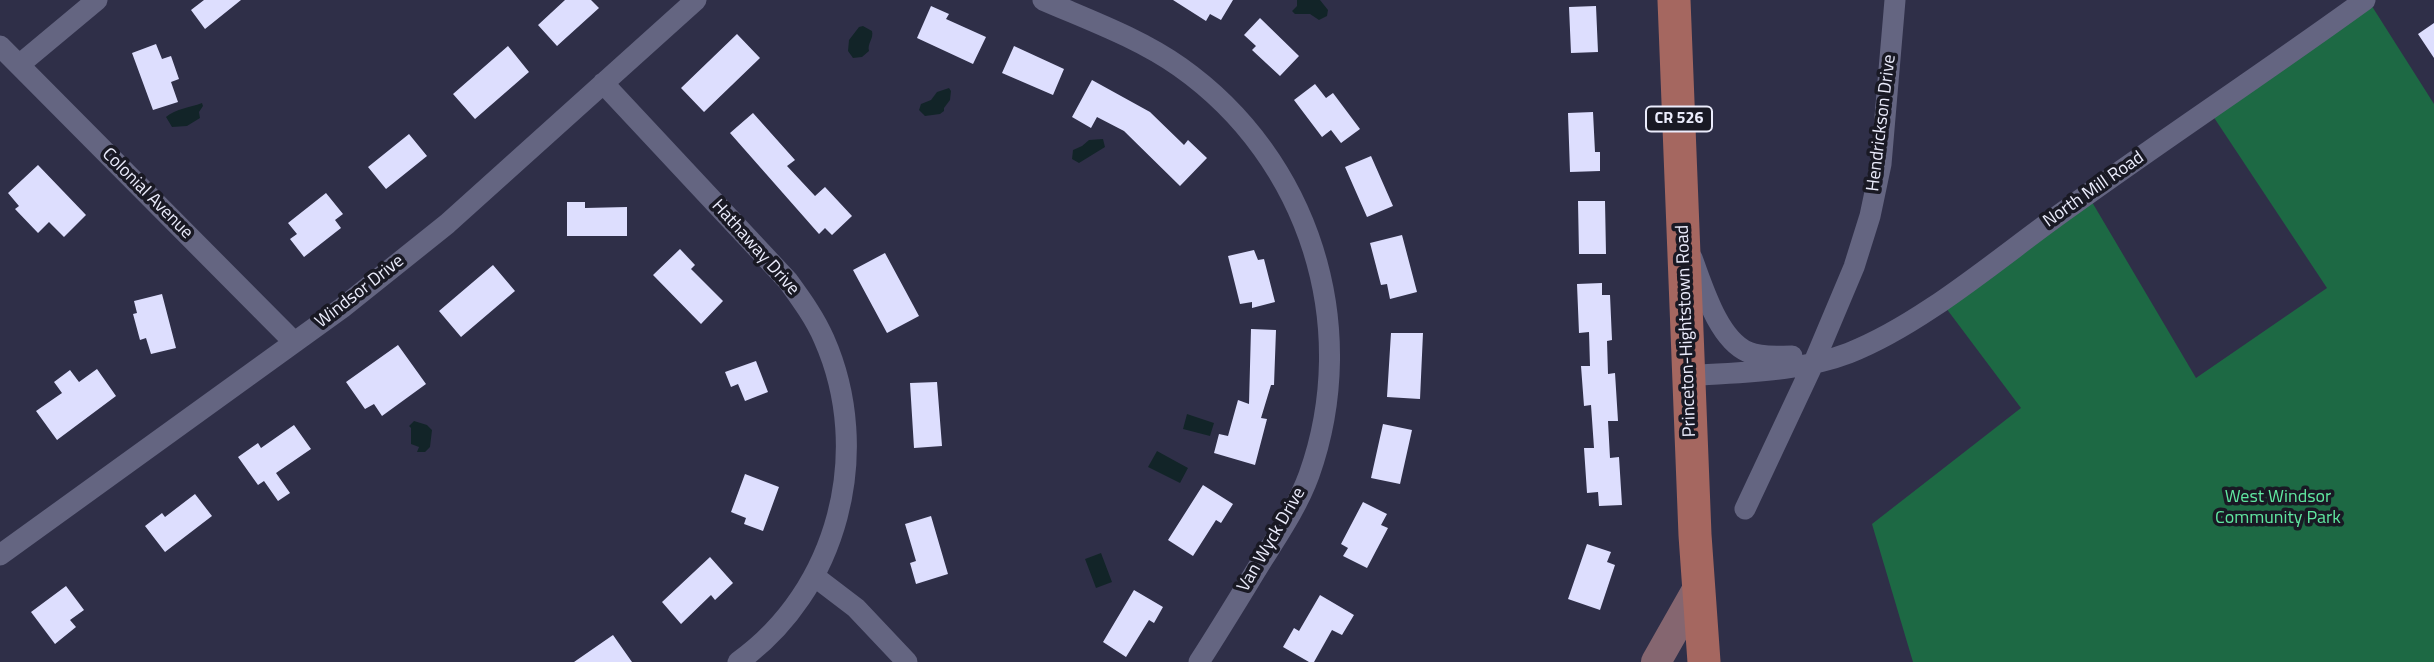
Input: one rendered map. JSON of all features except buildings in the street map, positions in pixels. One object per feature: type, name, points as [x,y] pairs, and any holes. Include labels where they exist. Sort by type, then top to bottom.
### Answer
[{"type":"main road","name":"Princeton-Hightstown Road","points":[[1674,0],[1688,376],[1704,662]]},
{"type":"main road","points":[[1656,662],[1698,588]]},
{"type":"street","points":[[19,65],[97,0]]},
{"type":"street","name":"Windsor Drive","points":[[0,555],[342,308],[447,224],[696,0]]},
{"type":"street","name":"Van Wyck Drive","points":[[1043,0],[1148,47],[1179,66],[1235,114],[1259,142],[1291,193],[1313,243],[1321,272],[1331,357],[1328,399],[1309,476],[1294,509],[1199,662]]},
{"type":"street","name":"Hendrickson Drive","points":[[1814,362],[1854,267],[1870,216],[1881,164],[1895,0]]},
{"type":"street","name":"North Mill Road","points":[[1688,376],[1791,368],[1849,353],[1887,334],[1931,307],[2365,0]]},
{"type":"street","name":"Colonial Avenue","points":[[0,46],[295,342]]},
{"type":"street","name":"Hathaway Drive","points":[[603,83],[788,281],[807,307],[824,340],[837,375],[844,406],[846,467],[835,527],[814,576],[796,604],[775,629],[737,662]]},
{"type":"street","name":"North Mill Road","points":[[1684,238],[1707,297],[1729,340],[1757,355],[1800,356],[1814,362]]},
{"type":"street","points":[[1745,509],[1814,362]]},
{"type":"street","points":[[814,576],[856,608],[907,662]]},
{"type":"green space","name":"West Windsor Community Park","points":[[2368,0],[2434,104],[2434,662],[1913,662],[1872,524],[2021,408],[1940,300],[2089,197],[2196,378],[2327,288],[2209,110]]},
{"type":"shaded area","points":[[1297,0],[1320,0],[1328,10],[1327,16],[1319,20],[1310,14],[1295,14],[1292,11],[1297,6]]},
{"type":"shaded area","points":[[863,26],[872,31],[869,51],[862,57],[853,58],[848,51],[849,40],[859,27]]},
{"type":"shaded area","points":[[949,88],[950,100],[940,114],[925,116],[919,110],[921,104],[931,100],[937,92]]},
{"type":"shaded area","points":[[202,103],[200,118],[187,126],[172,127],[166,117],[179,110]]},
{"type":"shaded area","points":[[1103,139],[1105,147],[1079,163],[1072,159],[1073,150],[1089,140]]},
{"type":"shaded area","points":[[1187,414],[1214,423],[1210,436],[1183,429]]},
{"type":"shaded area","points":[[414,421],[427,425],[432,430],[430,447],[425,452],[417,452],[419,447],[411,444],[409,426]]},
{"type":"shaded area","points":[[1157,451],[1188,468],[1180,483],[1148,467]]},
{"type":"shaded area","points":[[1101,553],[1112,582],[1096,588],[1085,559]]}]
